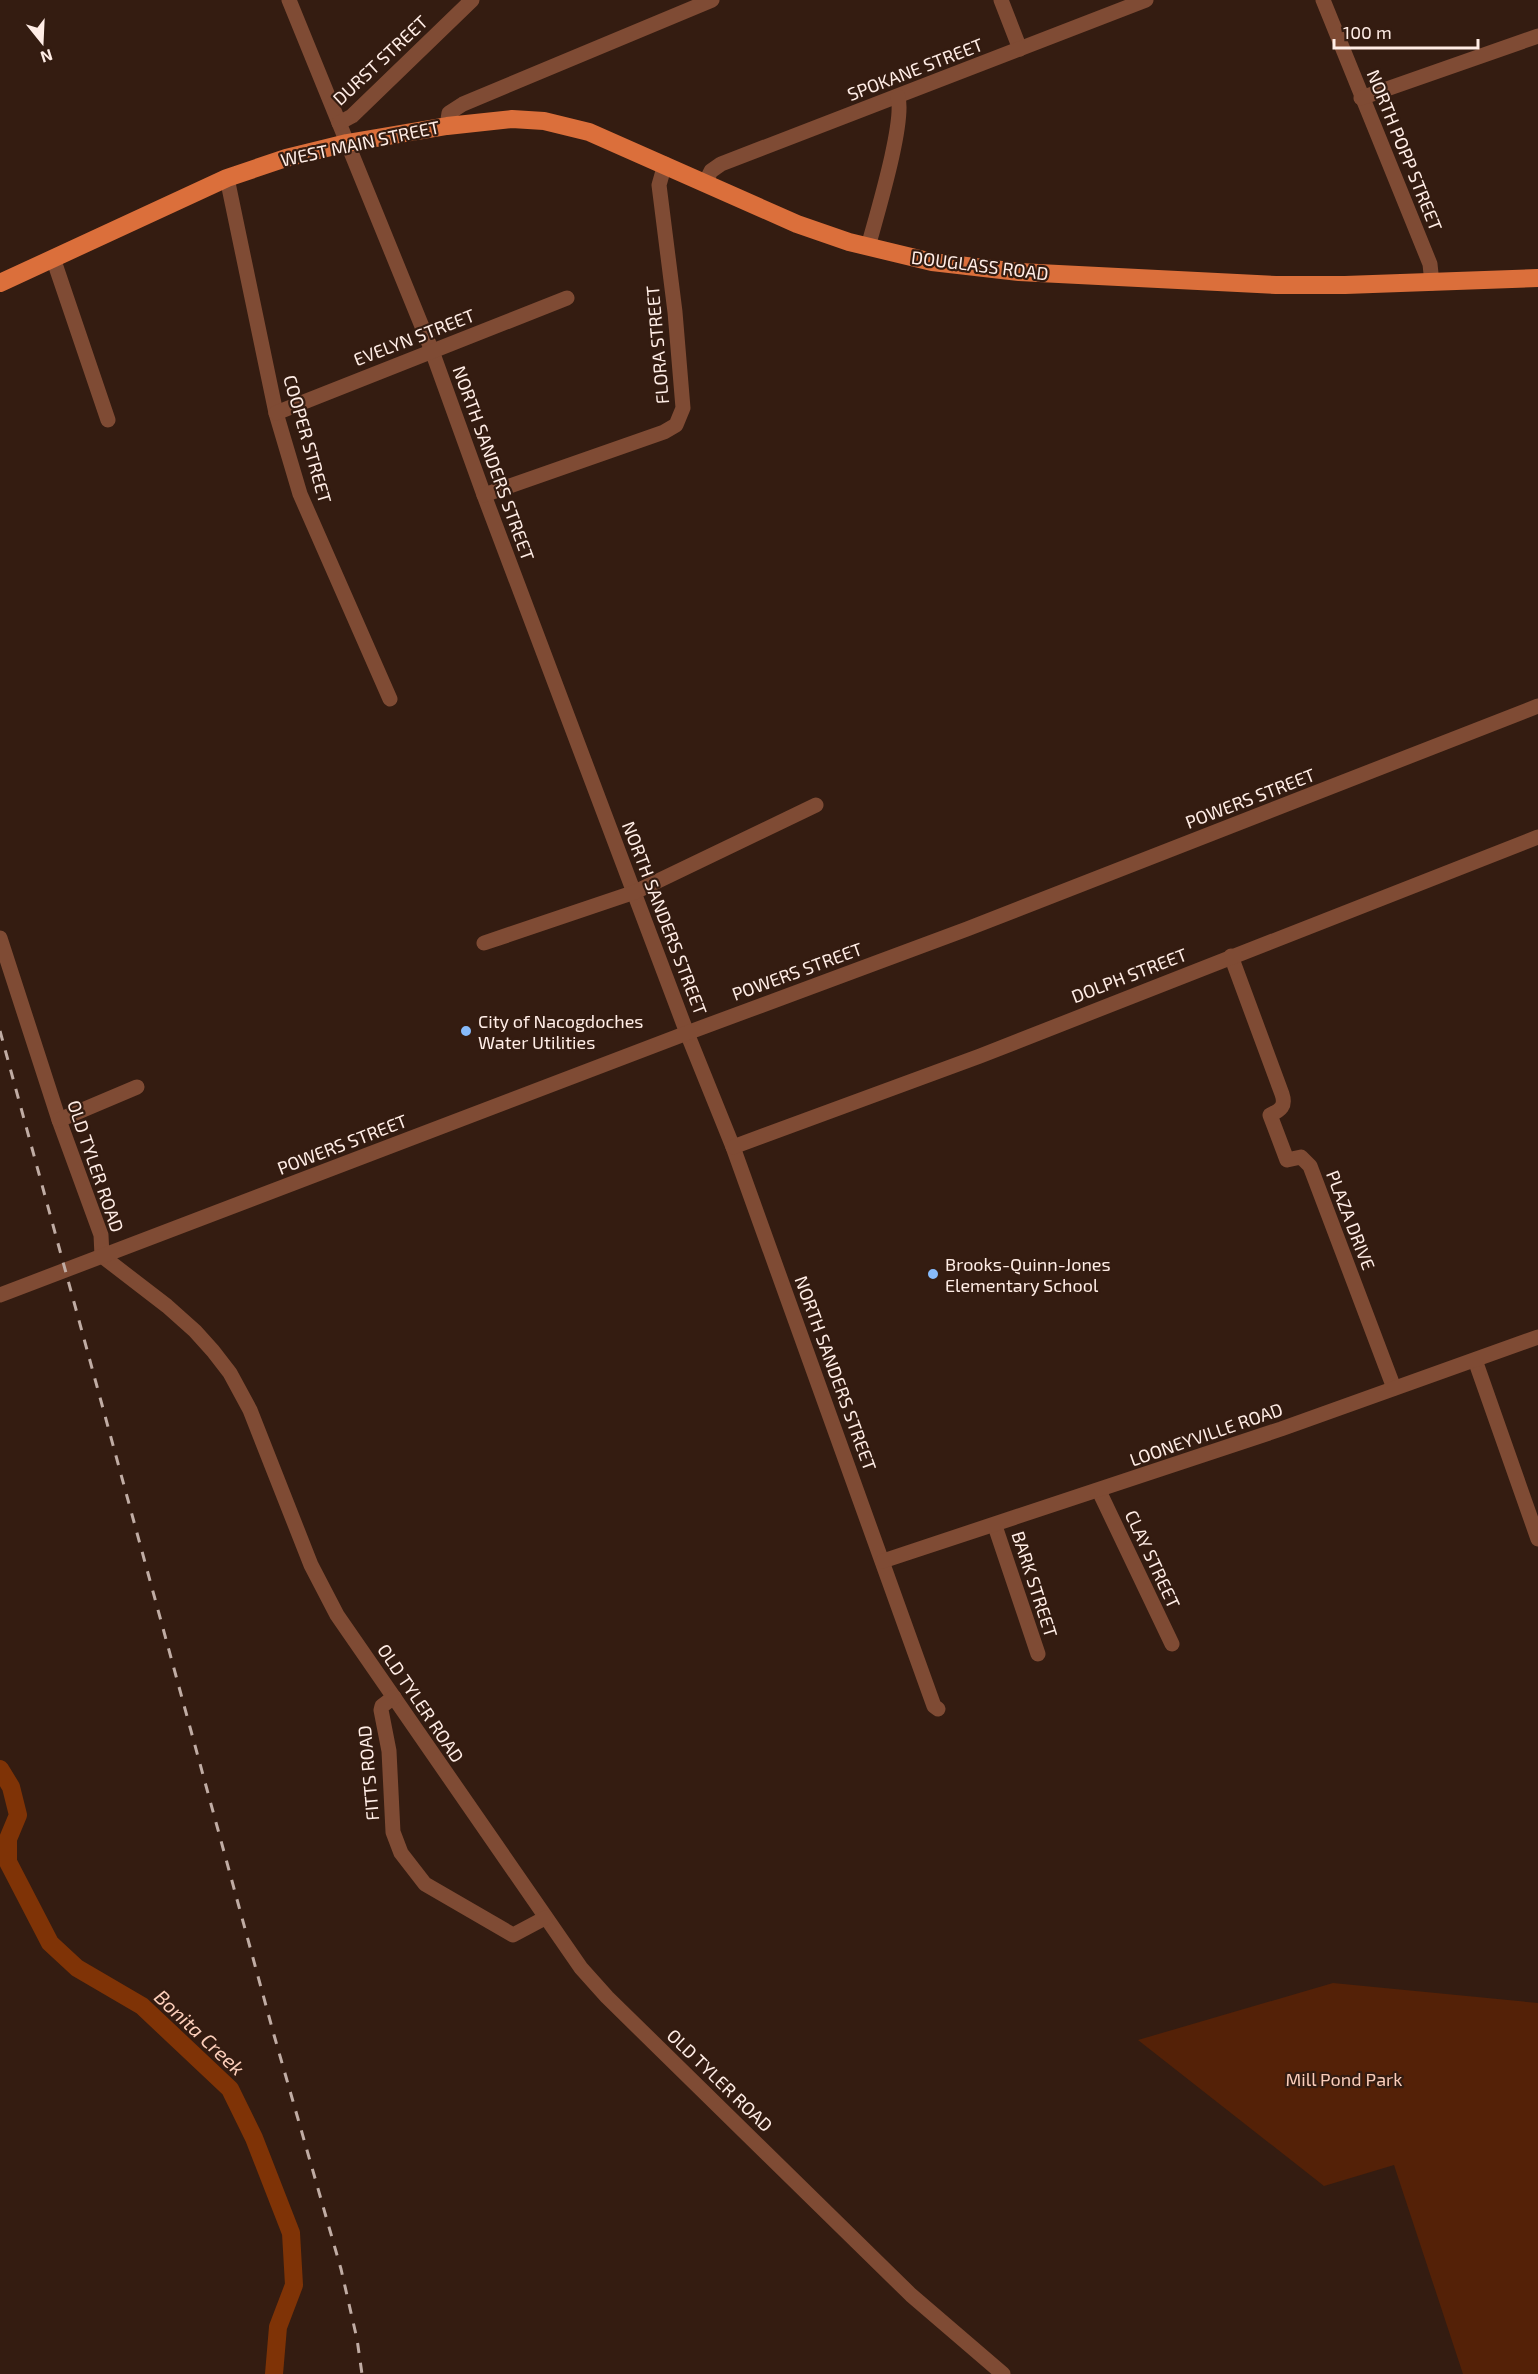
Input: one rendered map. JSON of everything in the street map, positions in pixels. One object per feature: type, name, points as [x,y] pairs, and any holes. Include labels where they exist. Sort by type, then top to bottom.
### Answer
[{"type":"main road","name":"DOUGLASS ROAD","points":[[447,126],[512,119],[544,121],[596,134],[798,224],[868,247],[932,262],[1019,272],[1276,285],[1432,283],[1538,278]]},
{"type":"main road","name":"WEST MAIN STREET","points":[[0,283],[227,178],[286,158],[347,143],[447,126]]},
{"type":"street","name":"NORTH SANDERS STREET","points":[[289,0],[432,351],[687,1033],[733,1147],[934,1706],[938,1709]]},
{"type":"street","name":"DURST STREET","points":[[339,123],[352,116],[472,0]]},
{"type":"street","name":"WEST MAIN STREET","points":[[447,126],[449,113],[463,104],[712,0]]},
{"type":"street","points":[[1001,0],[1020,49]]},
{"type":"street","name":"SPOKANE STREET","points":[[705,183],[711,171],[721,164],[1146,0]]},
{"type":"street","name":"NORTH POPP STREET","points":[[1323,0],[1430,264],[1432,283]]},
{"type":"street","points":[[1361,98],[1538,36]]},
{"type":"street","points":[[868,247],[885,184],[900,109],[898,97]]},
{"type":"street","name":"FLORA STREET","points":[[484,495],[664,432],[679,422],[683,408],[675,312],[659,185],[665,164]]},
{"type":"street","name":"COOPER STREET","points":[[227,178],[276,413],[300,494],[390,699]]},
{"type":"street","points":[[53,258],[108,420]]},
{"type":"street","name":"EVELYN STREET","points":[[276,413],[567,298]]},
{"type":"street","name":"POWERS STREET","points":[[0,1294],[978,925],[1538,706]]},
{"type":"street","points":[[484,943],[634,892],[816,805]]},
{"type":"street","name":"DOLPH STREET","points":[[733,1147],[980,1056],[1538,837]]},
{"type":"street","name":"OLD TYLER ROAD","points":[[0,938],[59,1120],[101,1235],[102,1256],[167,1306],[195,1331],[230,1373],[250,1410],[311,1565],[337,1615],[545,1918],[581,1968],[607,1997],[911,2295],[1003,2374]]},
{"type":"street","name":"PLAZA DRIVE","points":[[1231,956],[1282,1094],[1284,1103],[1282,1107],[1270,1115],[1283,1151],[1287,1160],[1301,1157],[1310,1166],[1395,1388]]},
{"type":"street","points":[[59,1120],[137,1087]]},
{"type":"street","name":"LOONEYVILLE ROAD","points":[[883,1561],[1099,1491],[1538,1337]]},
{"type":"street","points":[[1475,1360],[1538,1539]]},
{"type":"street","name":"CLAY STREET","points":[[1099,1491],[1172,1644]]},
{"type":"street","name":"BARK STREET","points":[[995,1526],[1038,1654]]},
{"type":"street","name":"FITTS ROAD","points":[[393,1697],[382,1706],[381,1710],[389,1751],[393,1832],[408,1863],[425,1884],[513,1935],[545,1918]]},
{"type":"green space","name":"Mill Pond Park","points":[[1333,1983],[1538,2003],[1538,2374],[1463,2374],[1394,2165],[1324,2186],[1138,2040]]},
{"type":"waterway","name":"Bonita Creek","points":[[0,1769],[11,1787],[18,1815],[8,1839],[8,1862],[50,1943],[77,1968],[142,2006],[230,2089],[254,2138],[291,2233],[294,2285],[278,2327],[274,2374]]},
{"type":"railway","points":[[0,1031],[274,2035],[341,2269],[357,2339],[362,2374]]},
{"type":"place","name":"City of Nacogdoches Water Utilities","points":[[466,1031]]},
{"type":"place","name":"Brooks-Quinn-Jones Elementary School","points":[[933,1274]]}]
